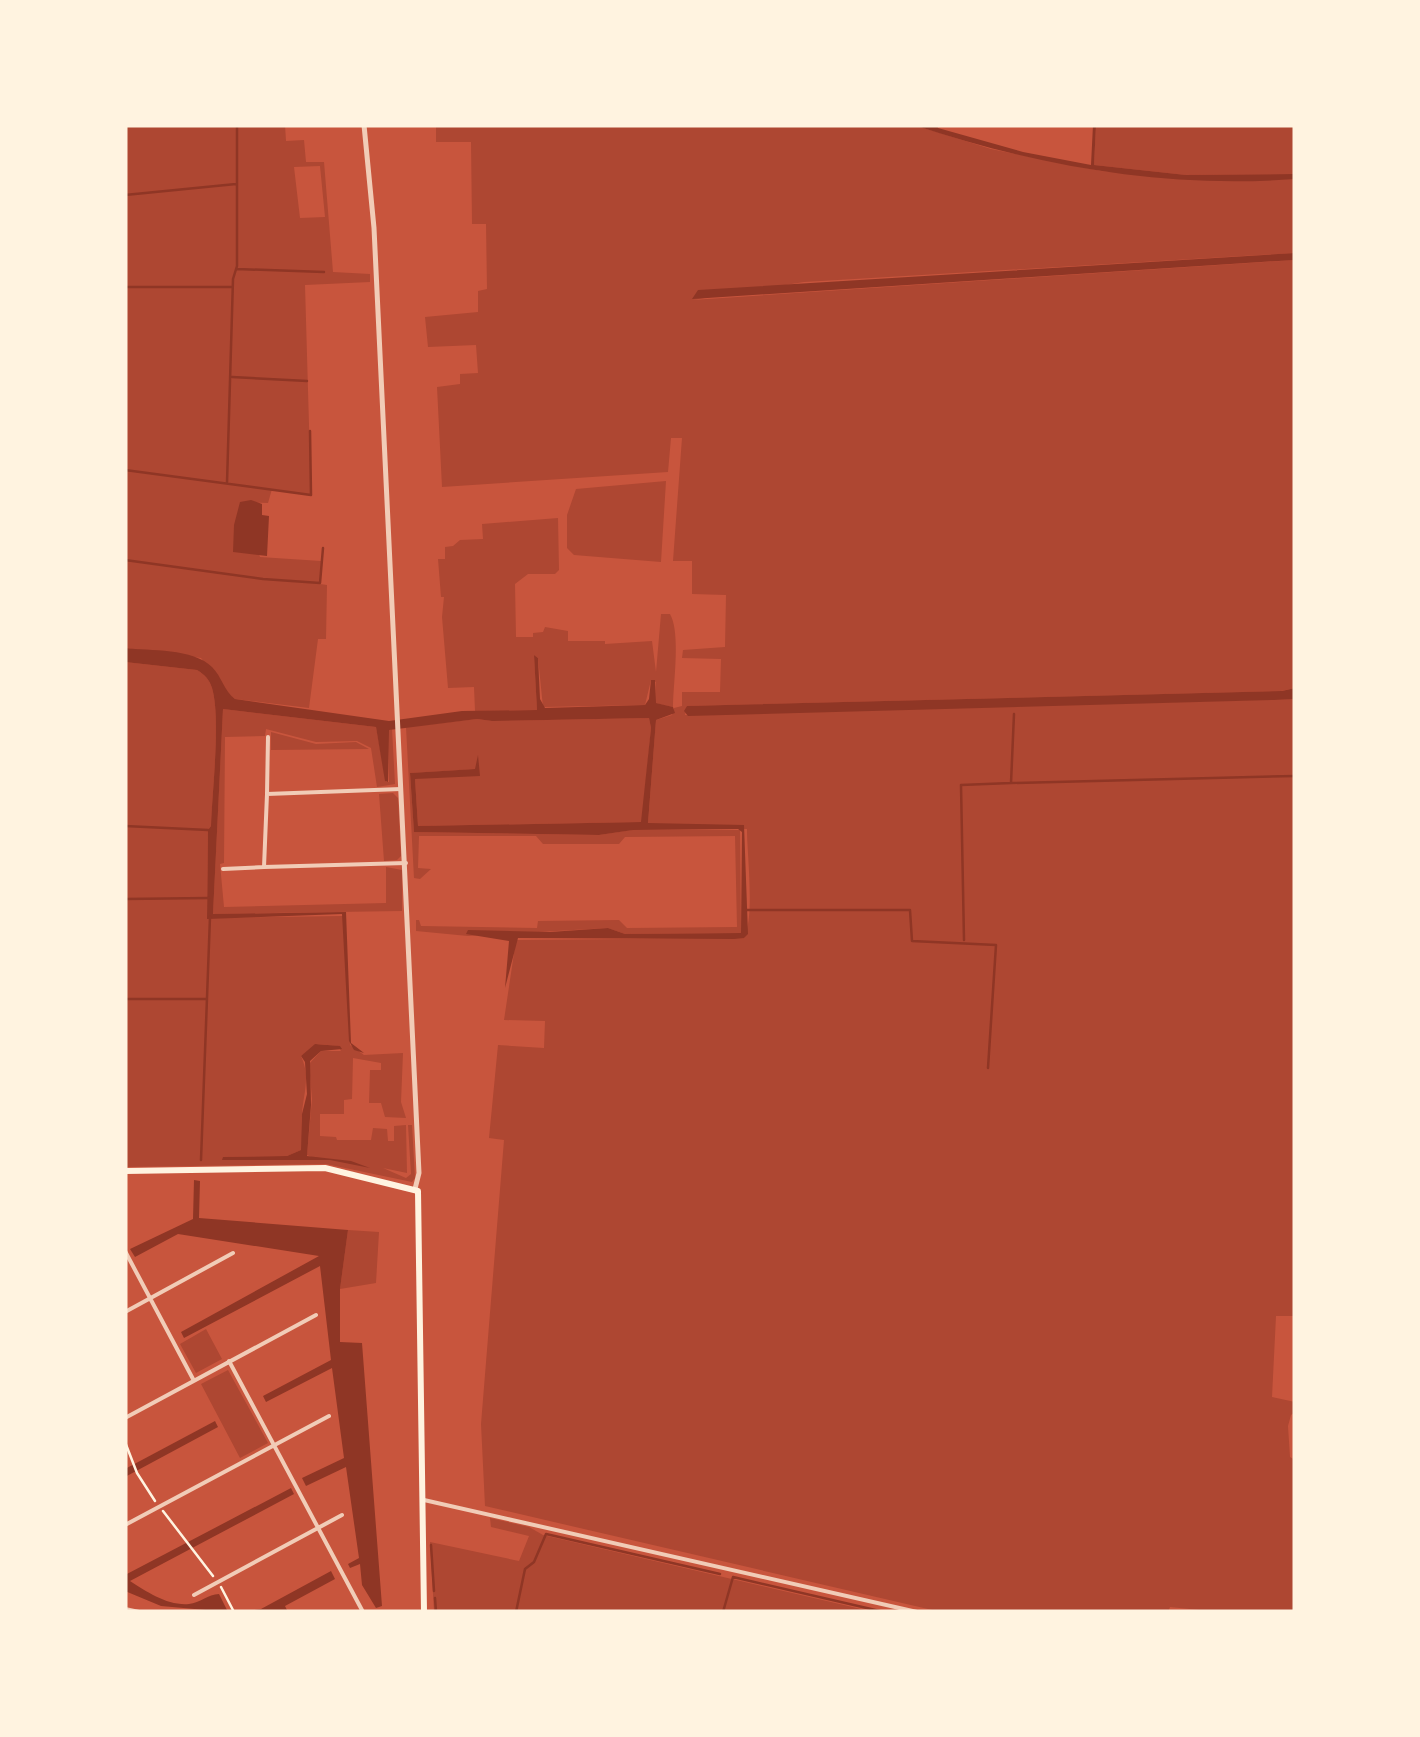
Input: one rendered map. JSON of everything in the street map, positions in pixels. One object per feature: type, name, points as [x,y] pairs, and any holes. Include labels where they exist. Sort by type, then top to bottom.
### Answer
[{"type":"main road","points":[[125,1171],[325,1168],[415,1189],[420,1200],[424,1612]]},
{"type":"street","points":[[364,125],[374,228],[406,863],[419,1173],[415,1189]]},
{"type":"street","points":[[264,867],[268,737]]},
{"type":"street","points":[[267,794],[401,789]]},
{"type":"street","points":[[223,868],[406,863]]},
{"type":"street","points":[[125,1251],[194,1381]]},
{"type":"street","points":[[125,1312],[232,1254]]},
{"type":"street","points":[[125,1418],[316,1315]]},
{"type":"street","points":[[230,1361],[363,1612]]},
{"type":"street","points":[[125,1525],[329,1416]]},
{"type":"street","points":[[420,1500],[917,1612]]},
{"type":"street","points":[[194,1595],[342,1515]]},
{"type":"street","points":[[126,1610],[140,1612]]},
{"type":"path","points":[[125,1442],[137,1473]]},
{"type":"path","points":[[184,1538],[193,1549]]},
{"type":"shaded area","points":[[125,125],[285,125],[286,141],[304,140],[306,162],[324,162],[333,272],[370,274],[370,282],[305,285],[311,495],[272,489],[268,503],[240,502],[260,557],[321,561],[320,584],[327,585],[326,639],[318,639],[309,708],[235,699],[201,658],[125,648]],"holes":[[[320,166],[325,217],[300,218],[294,167]]]},
{"type":"shaded area","points":[[436,125],[914,125],[991,149],[1101,171],[1211,180],[1295,179],[1295,253],[804,282],[692,300],[1295,260],[1295,688],[687,706],[685,715],[1295,699],[1295,1316],[1276,1316],[1272,1397],[1295,1402],[1288,1426],[1290,1457],[1295,1460],[1295,1612],[1219,1612],[1170,1607],[1168,1612],[941,1612],[485,1506],[481,1424],[504,1140],[489,1138],[498,1045],[544,1048],[545,1021],[504,1020],[516,940],[744,938],[750,885],[747,829],[648,824],[656,720],[672,715],[674,708],[682,706],[682,692],[720,692],[721,659],[682,658],[683,650],[725,647],[726,595],[692,594],[692,561],[673,561],[682,438],[671,438],[668,472],[442,487],[437,387],[460,384],[460,374],[478,373],[476,345],[428,347],[425,317],[478,312],[478,291],[487,289],[486,224],[472,224],[471,142],[436,142]]},
{"type":"shaded area","points":[[914,125],[937,125],[1023,152],[1091,165],[1096,125],[1094,165],[1186,175],[1295,174],[1295,179],[1198,181],[1102,171],[1007,152]]},
{"type":"shaded area","points":[[1096,125],[1295,125],[1295,174],[1186,175],[1094,165]]},
{"type":"shaded area","points":[[1295,253],[1295,260],[692,299],[698,290]]},
{"type":"shaded area","points":[[666,481],[661,562],[574,555],[567,548],[567,515],[576,489]]},
{"type":"shaded area","points":[[240,502],[262,504],[262,515],[269,516],[267,556],[233,552]]},
{"type":"shaded area","points":[[558,518],[559,570],[555,574],[528,574],[515,584],[516,637],[533,637],[533,633],[543,632],[545,627],[568,631],[568,641],[652,641],[656,672],[661,614],[670,614],[676,646],[673,707],[655,703],[656,682],[651,680],[645,705],[543,707],[538,658],[534,655],[537,710],[475,711],[474,687],[448,688],[444,597],[438,559],[445,559],[445,547],[460,540],[483,539],[482,524]]},
{"type":"shaded area","points":[[125,648],[194,656],[215,671],[235,699],[389,721],[462,711],[537,710],[534,655],[538,658],[540,699],[545,708],[645,705],[651,680],[655,680],[656,703],[673,707],[675,713],[656,720],[648,823],[744,825],[748,934],[734,939],[518,938],[505,988],[509,941],[466,934],[468,930],[550,932],[608,928],[625,934],[741,933],[742,832],[414,832],[410,773],[475,769],[478,755],[480,776],[415,779],[418,826],[641,822],[649,718],[477,719],[389,730],[388,782],[376,727],[223,709],[213,914],[346,912],[351,1043],[364,1053],[354,1050],[349,1041],[342,914],[207,919],[208,830],[216,736],[212,688],[197,670],[125,662]]},
{"type":"shaded area","points":[[125,662],[197,670],[212,688],[216,736],[208,830],[207,918],[343,916],[350,1045],[364,1055],[403,1053],[401,1102],[406,1118],[385,1117],[381,1103],[369,1103],[370,1070],[381,1070],[381,1063],[353,1058],[352,1099],[344,1100],[344,1114],[320,1114],[320,1136],[371,1140],[373,1128],[387,1129],[388,1141],[394,1141],[394,1126],[406,1125],[407,1173],[383,1168],[406,1178],[411,1174],[408,1125],[412,1125],[415,1178],[412,1182],[326,1164],[125,1167]],"holes":[[[318,1044],[338,1046],[341,1051],[321,1051],[309,1064],[312,1099],[307,1155],[314,1158],[223,1157],[287,1156],[301,1150],[306,1079],[301,1056]]]},
{"type":"shaded area","points":[[1295,688],[1295,699],[1274,700],[688,716],[684,711],[687,706]]},
{"type":"shaded area","points":[[223,709],[376,727],[386,782],[388,730],[392,729],[395,784],[377,787],[371,748],[357,741],[316,742],[266,729],[265,736],[225,737],[224,863],[220,864],[224,907],[386,903],[386,867],[402,870],[402,911],[213,914]]},
{"type":"shaded area","points":[[649,718],[642,822],[418,826],[415,779],[476,769],[410,773],[414,832],[599,835],[632,830],[740,830],[741,933],[625,934],[608,928],[468,936],[416,931],[416,920],[421,926],[537,928],[538,921],[619,920],[627,928],[737,927],[735,836],[625,837],[619,844],[543,844],[536,836],[419,836],[418,868],[431,869],[420,879],[414,878],[406,727],[477,719]]},
{"type":"shaded area","points":[[271,732],[316,744],[356,742],[369,749],[271,750]]},
{"type":"shaded area","points":[[393,793],[398,798],[401,856],[384,861],[379,794]]},
{"type":"shaded area","points":[[315,1044],[342,1049],[321,1051],[310,1061],[307,1156],[351,1161],[370,1168],[330,1160],[222,1160],[287,1156],[301,1150],[307,1094],[305,1062],[301,1056]]},
{"type":"shaded area","points":[[194,1180],[200,1181],[199,1218],[348,1230],[340,1289],[340,1342],[362,1343],[382,1606],[376,1608],[362,1585],[360,1564],[350,1568],[348,1564],[359,1558],[346,1467],[306,1486],[302,1478],[344,1458],[332,1368],[266,1402],[263,1396],[331,1360],[320,1266],[184,1338],[181,1332],[319,1256],[178,1234],[135,1257],[130,1249],[193,1219]]},
{"type":"shaded area","points":[[348,1230],[379,1232],[376,1283],[340,1289]]},
{"type":"shaded area","points":[[206,1329],[222,1359],[196,1373],[180,1344]]},
{"type":"shaded area","points":[[228,1370],[268,1443],[240,1458],[201,1384]]},
{"type":"shaded area","points":[[215,1421],[218,1427],[125,1477],[125,1469]]},
{"type":"shaded area","points":[[291,1488],[294,1494],[130,1581],[173,1603],[193,1603],[219,1594],[228,1612],[161,1606],[125,1591],[125,1575]]},
{"type":"shaded area","points":[[490,1518],[529,1527],[543,1535],[874,1612],[434,1612],[430,1542],[519,1561],[529,1536],[491,1527]]},
{"type":"shaded area","points":[[331,1571],[335,1579],[285,1606],[288,1612],[242,1612],[261,1609]]},
{"type":"waterway","points":[[227,483],[233,279],[237,266],[237,125]]},
{"type":"waterway","points":[[125,195],[236,184]]},
{"type":"waterway","points":[[237,269],[324,272]]},
{"type":"waterway","points":[[125,287],[231,287]]},
{"type":"waterway","points":[[232,377],[307,381]]},
{"type":"waterway","points":[[125,470],[311,495],[310,431]]},
{"type":"waterway","points":[[125,560],[320,583],[323,548]]},
{"type":"waterway","points":[[964,940],[961,785],[1011,783],[1014,714]]},
{"type":"waterway","points":[[1295,735],[1295,768]]},
{"type":"waterway","points":[[1011,783],[1295,776]]},
{"type":"waterway","points":[[125,826],[208,830]]},
{"type":"waterway","points":[[125,899],[209,898]]},
{"type":"waterway","points":[[747,910],[910,910],[912,941],[996,945],[988,1068]]},
{"type":"waterway","points":[[201,1160],[210,917]]},
{"type":"waterway","points":[[125,999],[207,999]]},
{"type":"waterway","points":[[516,1612],[525,1569],[534,1562],[546,1534],[720,1574]]},
{"type":"waterway","points":[[431,1545],[434,1591]]},
{"type":"waterway","points":[[723,1612],[733,1577],[884,1612]]},
{"type":"waterway","points":[[435,1598],[436,1612]]}]
